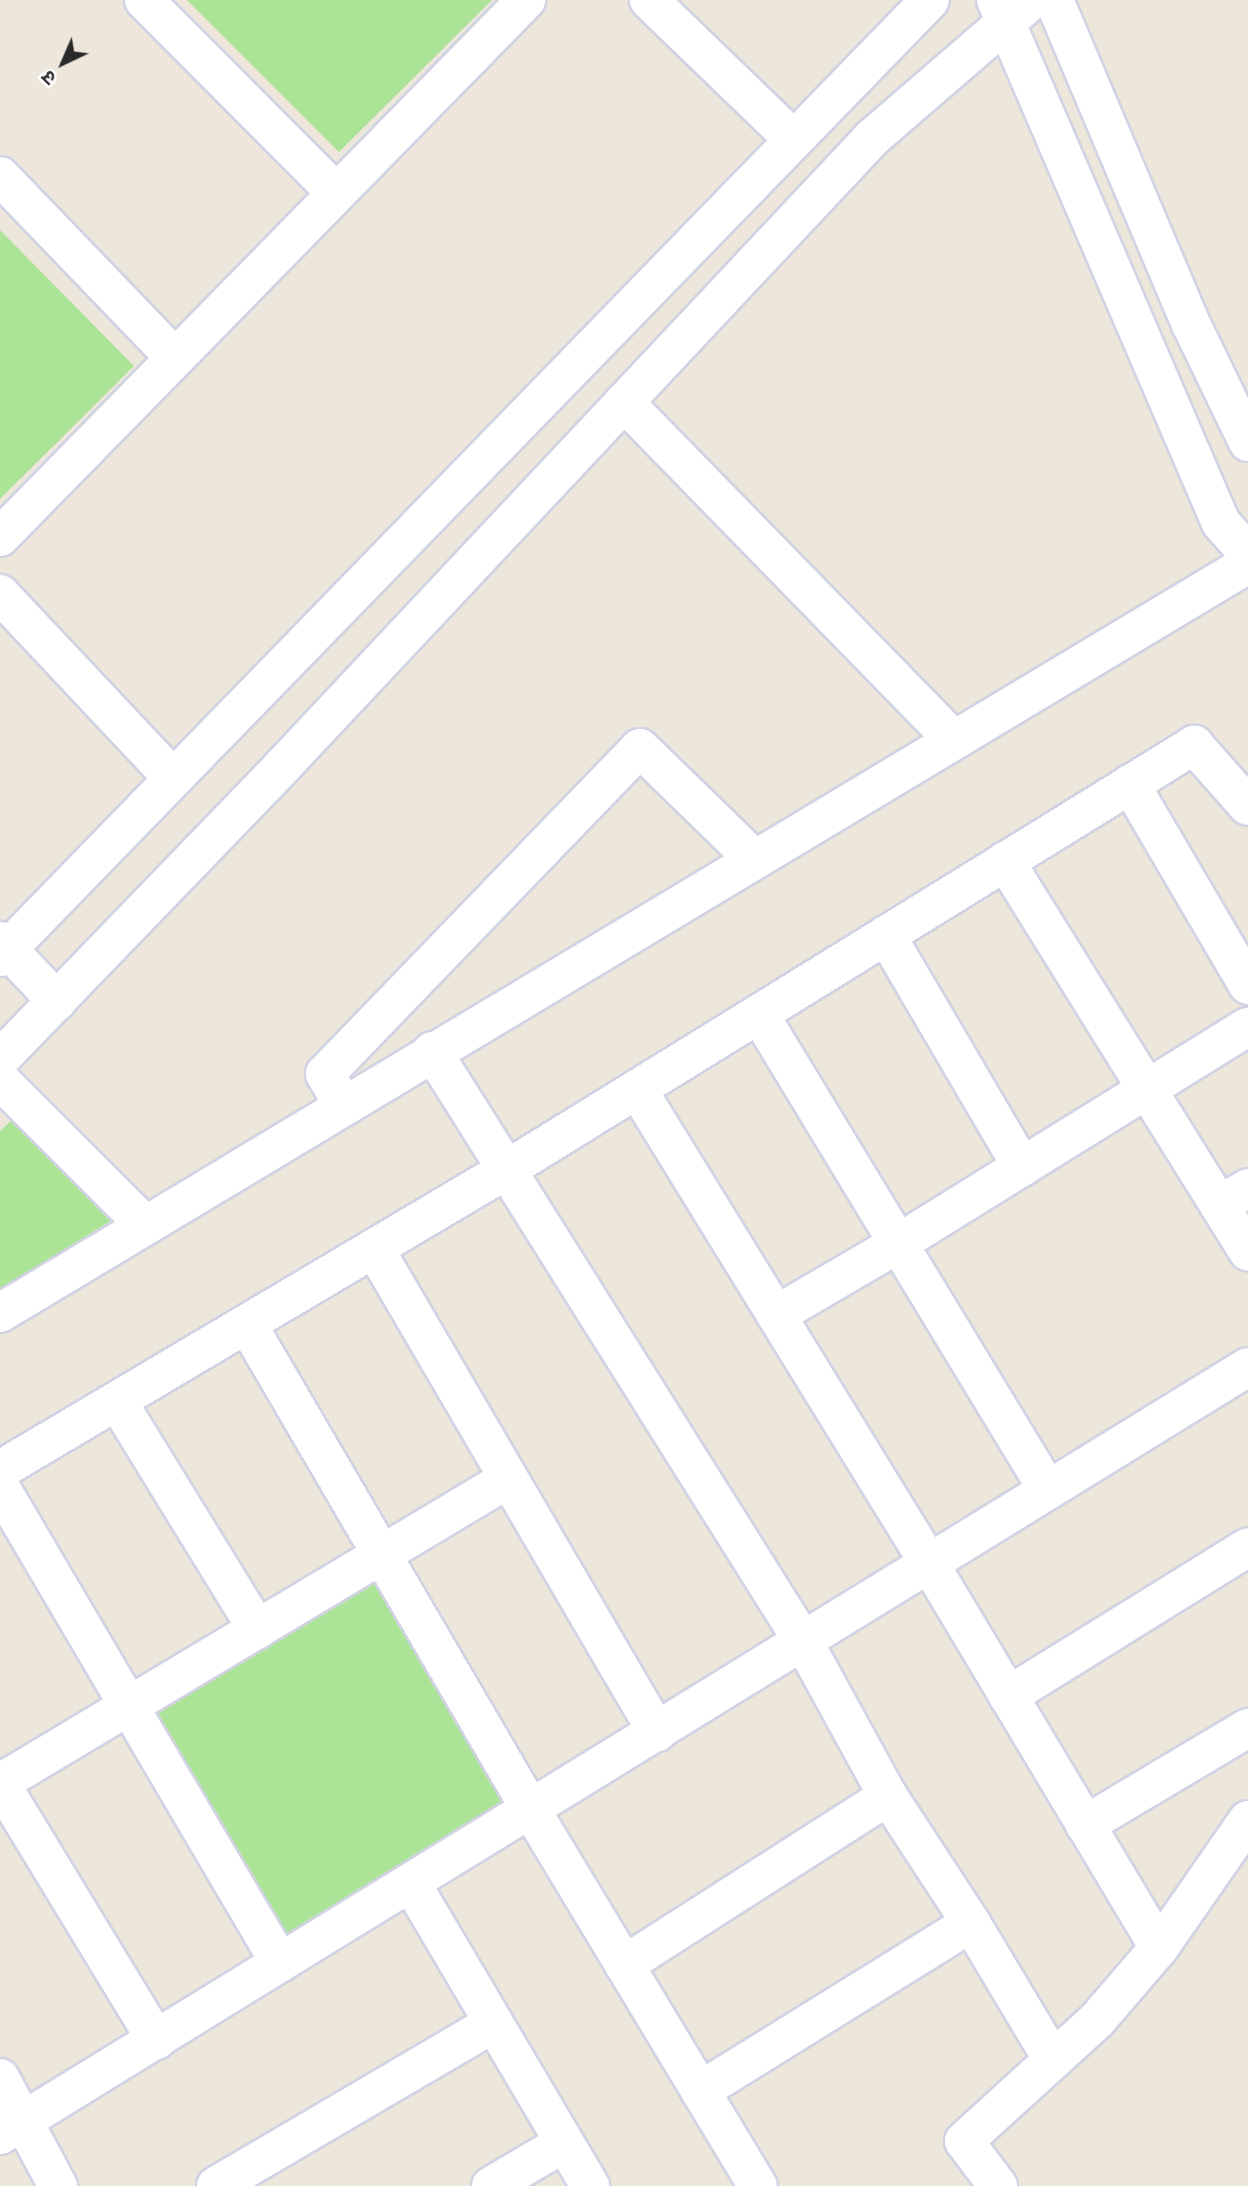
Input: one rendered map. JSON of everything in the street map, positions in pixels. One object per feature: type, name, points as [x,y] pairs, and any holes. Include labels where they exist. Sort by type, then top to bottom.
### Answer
[{"type":"street","points":[[144,0],[335,192]]},
{"type":"street","points":[[0,537],[526,0]]},
{"type":"street","points":[[649,0],[793,139]]},
{"type":"street","points":[[57,1001],[3,949],[173,778],[930,0]]},
{"type":"street","points":[[1054,0],[1191,324],[1248,442]]},
{"type":"street","points":[[0,1059],[288,760],[872,138],[1012,7],[1221,523],[1248,553]]},
{"type":"street","points":[[0,176],[174,357]]},
{"type":"street","points":[[624,402],[954,740]]},
{"type":"street","points":[[0,1313],[432,1051],[1248,564]]},
{"type":"street","points":[[0,594],[173,778]]},
{"type":"street","points":[[0,1470],[506,1170],[1194,745],[1248,806]]},
{"type":"street","points":[[343,1105],[326,1074],[640,748],[754,859]]},
{"type":"street","points":[[1130,784],[1248,985]]},
{"type":"street","points":[[1005,862],[1147,1090],[1234,1197],[1248,1251]]},
{"type":"street","points":[[886,935],[1022,1167]]},
{"type":"street","points":[[759,1014],[1048,1490]]},
{"type":"street","points":[[776,1315],[899,1243],[1248,1027]]},
{"type":"street","points":[[432,1051],[803,1641],[888,1796],[971,1923],[1053,2060]]},
{"type":"street","points":[[0,1080],[145,1225]]},
{"type":"street","points":[[637,1089],[929,1563],[1159,1948]]},
{"type":"street","points":[[374,1248],[657,1732]]},
{"type":"street","points":[[247,1324],[531,1810],[758,2186]]},
{"type":"street","points":[[12,2128],[1248,1367]]},
{"type":"street","points":[[117,1401],[257,1629]]},
{"type":"street","points":[[156,2040],[0,1783],[508,1479]]},
{"type":"street","points":[[0,1487],[280,1963]]},
{"type":"street","points":[[1008,1696],[1248,1547]]},
{"type":"street","points":[[1085,1825],[1248,1728]]},
{"type":"street","points":[[624,1965],[888,1796]]},
{"type":"street","points":[[998,2186],[964,2141],[1097,2020],[1159,1948],[1248,1820]]},
{"type":"street","points":[[411,1883],[590,2186]]},
{"type":"street","points":[[700,2091],[971,1923]]},
{"type":"street","points":[[216,2186],[260,2175],[494,2023]]},
{"type":"street","points":[[0,2078],[12,2128],[58,2186]]},
{"type":"street","points":[[491,2186],[564,2143]]},
{"type":"green space","points":[[187,0],[492,0],[339,152]]},
{"type":"green space","points":[[0,230],[134,366],[0,499]]},
{"type":"green space","points":[[12,1120],[117,1217],[0,1290],[0,1131]]},
{"type":"green space","points":[[376,1575],[510,1802],[281,1937],[147,1710]]}]
